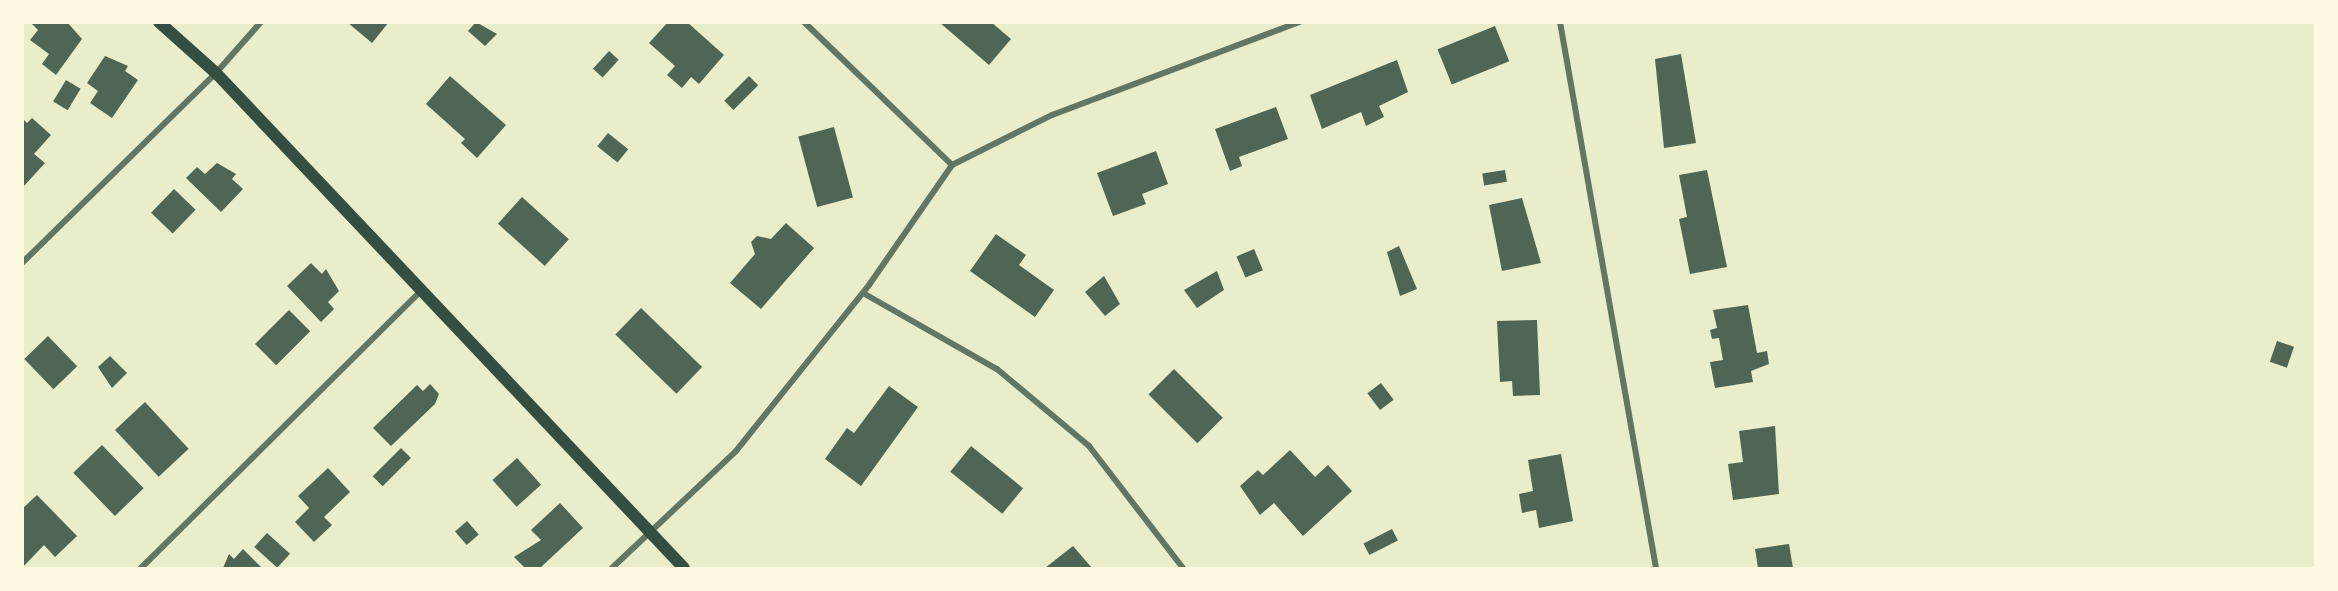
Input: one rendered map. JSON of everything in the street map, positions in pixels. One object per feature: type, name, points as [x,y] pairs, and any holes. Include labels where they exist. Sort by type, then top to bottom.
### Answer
[{"type":"main road","points":[[159,22],[216,73],[419,293],[684,568]]},
{"type":"street","points":[[22,262],[216,73],[261,22]]},
{"type":"street","points":[[804,22],[952,165]]},
{"type":"street","points":[[612,568],[736,451],[863,293],[952,165],[1052,115],[1300,22]]},
{"type":"street","points":[[1560,22],[1656,568]]},
{"type":"street","points":[[141,568],[419,293]]},
{"type":"street","points":[[863,293],[997,369],[1089,447],[1183,568]]},
{"type":"building","points":[[30,22],[67,22],[82,39],[56,75],[42,64],[49,54],[30,40],[38,30]]},
{"type":"building","points":[[347,22],[389,22],[372,43]]},
{"type":"building","points":[[476,22],[497,34],[485,46],[468,31]]},
{"type":"building","points":[[668,22],[687,22],[724,55],[699,84],[691,77],[682,88],[667,75],[675,66],[649,43]]},
{"type":"building","points":[[939,22],[991,22],[1011,39],[989,65]]},
{"type":"building","points":[[1495,26],[1509,61],[1452,84],[1438,49]]},
{"type":"building","points":[[609,51],[619,60],[603,78],[593,69]]},
{"type":"building","points":[[1681,54],[1696,143],[1664,148],[1655,59]]},
{"type":"building","points":[[105,56],[128,66],[125,71],[138,80],[112,118],[90,103],[98,91],[87,83]]},
{"type":"building","points":[[1397,60],[1408,92],[1379,106],[1384,117],[1366,126],[1361,112],[1322,129],[1310,95]]},
{"type":"building","points":[[450,76],[506,125],[477,158],[461,143],[465,139],[426,104]]},
{"type":"building","points":[[749,76],[758,85],[733,110],[724,101]]},
{"type":"building","points":[[66,80],[81,89],[68,110],[53,101]]},
{"type":"building","points":[[1276,107],[1288,139],[1239,157],[1242,166],[1230,171],[1215,129]]},
{"type":"building","points":[[22,118],[27,123],[32,118],[51,135],[34,154],[45,163],[24,186]]},
{"type":"building","points":[[834,127],[853,198],[817,207],[798,137]]},
{"type":"building","points":[[608,133],[628,149],[618,163],[597,146]]},
{"type":"building","points":[[1156,151],[1168,184],[1142,194],[1146,204],[1113,216],[1097,173]]},
{"type":"building","points":[[217,163],[236,174],[232,179],[243,189],[221,212],[186,178],[197,167],[205,174]]},
{"type":"building","points":[[1505,170],[1507,182],[1484,185],[1482,174]]},
{"type":"building","points":[[1707,170],[1727,267],[1690,274],[1679,219],[1687,217],[1679,175]]},
{"type":"building","points":[[174,189],[196,210],[173,234],[151,213]]},
{"type":"building","points":[[522,197],[569,239],[545,266],[498,224]]},
{"type":"building","points":[[1522,198],[1541,263],[1502,271],[1489,205]]},
{"type":"building","points":[[786,223],[814,248],[761,309],[730,283],[755,254],[751,242],[757,236],[771,239]]},
{"type":"building","points":[[996,234],[1026,255],[1019,265],[1054,290],[1035,317],[970,271]]},
{"type":"building","points":[[1399,246],[1417,289],[1400,296],[1387,252]]},
{"type":"building","points":[[1254,249],[1263,270],[1245,278],[1237,256]]},
{"type":"building","points":[[311,263],[322,274],[326,269],[339,291],[328,302],[334,309],[321,322],[287,286]]},
{"type":"building","points":[[1217,271],[1224,290],[1197,308],[1184,290]]},
{"type":"building","points":[[1104,276],[1120,304],[1105,316],[1085,292]]},
{"type":"building","points":[[1748,305],[1757,353],[1767,351],[1769,364],[1751,371],[1753,382],[1715,388],[1710,362],[1723,360],[1719,338],[1712,339],[1710,330],[1717,328],[1713,310]]},
{"type":"building","points":[[641,308],[702,367],[676,394],[615,335]]},
{"type":"building","points":[[289,310],[310,331],[276,365],[255,344]]},
{"type":"building","points":[[1537,320],[1540,395],[1513,396],[1512,381],[1500,382],[1497,321]]},
{"type":"building","points":[[48,336],[77,366],[53,389],[24,359]]},
{"type":"building","points":[[2277,341],[2294,347],[2287,368],[2270,362]]},
{"type":"building","points":[[110,356],[127,373],[112,388],[98,367]]},
{"type":"building","points":[[1174,369],[1223,418],[1197,443],[1149,394]]},
{"type":"building","points":[[1381,383],[1394,400],[1380,410],[1367,393]]},
{"type":"building","points":[[430,384],[439,394],[435,404],[391,446],[373,428],[417,385],[423,391]]},
{"type":"building","points":[[889,386],[918,407],[861,486],[825,459],[847,428],[854,433]]},
{"type":"building","points":[[145,402],[189,449],[159,477],[115,430]]},
{"type":"building","points":[[1775,426],[1779,494],[1733,500],[1728,464],[1743,462],[1739,431]]},
{"type":"building","points":[[102,445],[144,488],[115,516],[73,473]]},
{"type":"building","points":[[971,446],[1023,488],[1002,514],[950,472]]},
{"type":"building","points":[[401,448],[411,458],[383,486],[373,476]]},
{"type":"building","points":[[1290,450],[1315,477],[1328,465],[1352,491],[1303,536],[1274,503],[1260,515],[1240,486],[1258,470],[1263,475]]},
{"type":"building","points":[[1561,454],[1573,521],[1539,528],[1536,510],[1522,513],[1519,494],[1533,491],[1528,460]]},
{"type":"building","points":[[517,458],[541,485],[517,507],[492,480]]},
{"type":"building","points":[[328,468],[350,492],[324,517],[332,525],[314,542],[295,522],[309,508],[298,496]]},
{"type":"building","points":[[37,495],[77,536],[55,557],[44,545],[22,568],[22,509]]},
{"type":"building","points":[[560,503],[583,528],[540,568],[525,568],[514,557],[541,540],[531,530]]},
{"type":"building","points":[[467,521],[479,535],[467,545],[455,531]]},
{"type":"building","points":[[1392,529],[1398,541],[1369,555],[1363,544]]},
{"type":"building","points":[[267,533],[290,554],[277,568],[254,547]]},
{"type":"building","points":[[1789,544],[1793,568],[1758,568],[1755,549]]},
{"type":"building","points":[[1073,546],[1092,568],[1045,568]]},
{"type":"building","points":[[243,549],[262,568],[223,568],[229,554],[234,559]]}]
